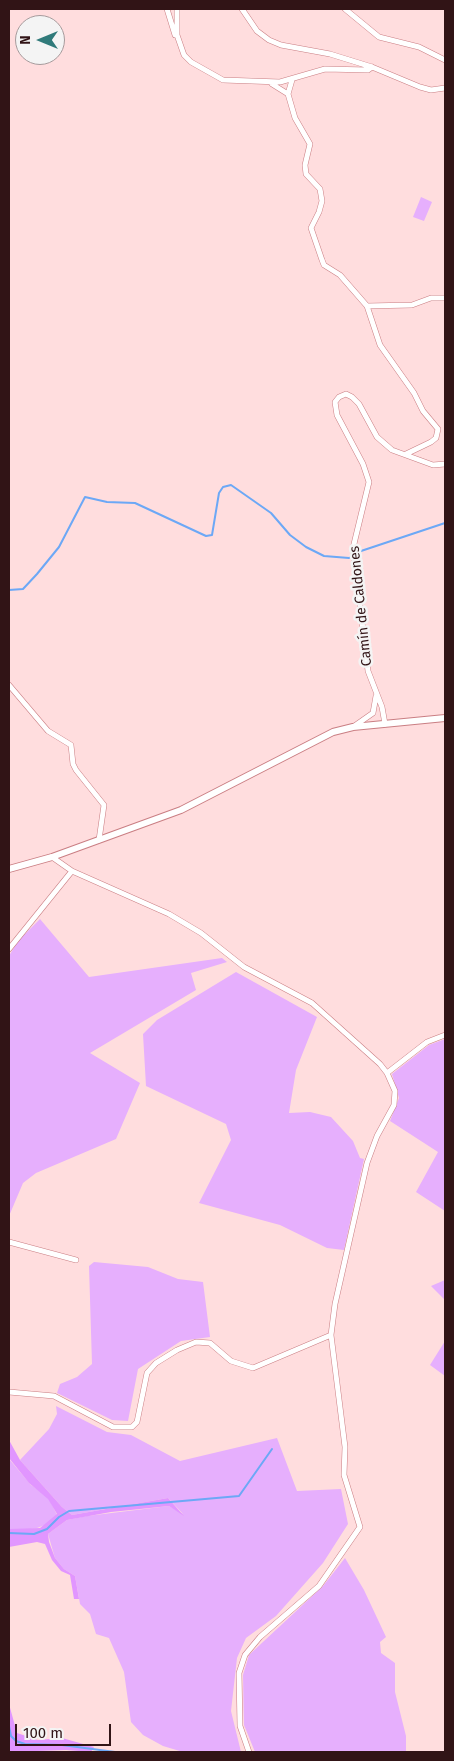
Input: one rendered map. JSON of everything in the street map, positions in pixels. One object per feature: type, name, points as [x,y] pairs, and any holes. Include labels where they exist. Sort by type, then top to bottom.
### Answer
[{"type":"street","points":[[166,9],[179,47],[191,62],[216,76],[237,82],[271,83],[292,80],[325,69],[368,70],[372,67]]},
{"type":"street","points":[[177,9],[176,23],[179,47]]},
{"type":"street","points":[[242,9],[257,31],[269,40],[281,45],[330,54],[372,67],[420,87],[432,90],[445,88]]},
{"type":"street","points":[[345,9],[379,37],[419,47],[445,60]]},
{"type":"street","points":[[292,80],[288,94],[295,118],[310,144],[305,165],[306,174],[320,189],[322,201],[311,228],[312,236],[324,265],[340,274],[366,306],[383,351],[414,393],[423,411],[438,429],[436,438],[431,442],[406,454]]},
{"type":"street","points":[[271,83],[288,94]]},
{"type":"street","points":[[366,306],[412,305],[431,298],[445,298]]},
{"type":"street","name":"Camín de Caldones","points":[[382,724],[376,693],[368,671],[353,548],[369,482],[363,464],[334,408],[339,397],[346,394],[359,404],[383,444],[433,465],[445,464]]},
{"type":"street","points":[[9,685],[48,731],[72,745],[73,764],[76,770],[104,805],[99,840]]},
{"type":"street","name":"Camín de Caldones","points":[[373,713],[376,693]]},
{"type":"street","points":[[352,727],[373,713],[382,724]]},
{"type":"street","points":[[9,869],[52,857],[181,810],[333,732],[352,727],[445,718]]},
{"type":"street","points":[[52,857],[72,871],[170,914],[200,933],[244,967],[312,1003],[332,1018],[387,1073],[396,1099],[367,1163],[334,1304],[331,1335],[345,1447],[344,1475],[360,1527],[319,1586],[260,1637],[245,1655],[239,1672],[240,1726],[249,1752]]},
{"type":"street","points":[[9,949],[72,871]]},
{"type":"street","points":[[387,1073],[427,1042],[445,1035]]},
{"type":"street","points":[[9,1242],[76,1260]]},
{"type":"street","points":[[9,1392],[54,1396],[113,1427],[132,1427],[137,1422],[147,1373],[156,1363],[177,1350],[196,1342],[210,1343],[231,1361],[253,1368],[331,1335]]},
{"type":"shaded area","points":[[421,197],[432,202],[424,221],[413,217]]},
{"type":"shaded area","points":[[40,919],[89,977],[222,958],[227,962],[191,973],[196,990],[90,1053],[140,1083],[116,1139],[36,1173],[23,1183],[9,1216],[9,956],[18,941]]},
{"type":"shaded area","points":[[236,972],[317,1017],[296,1070],[289,1113],[310,1112],[331,1117],[353,1141],[360,1158],[364,1159],[344,1250],[327,1248],[280,1225],[199,1203],[231,1140],[226,1124],[146,1086],[143,1034],[157,1020]]},
{"type":"shaded area","points":[[445,1039],[445,1211],[416,1192],[438,1152],[390,1121],[399,1098],[392,1074],[429,1045]]},
{"type":"shaded area","points":[[94,1262],[148,1267],[178,1279],[203,1282],[210,1337],[181,1341],[138,1369],[128,1421],[112,1420],[57,1393],[60,1384],[77,1377],[92,1364],[89,1266]]},
{"type":"shaded area","points":[[445,1280],[445,1300],[431,1286]]},
{"type":"shaded area","points":[[445,1341],[445,1376],[430,1365]]},
{"type":"shaded area","points":[[56,1406],[107,1432],[131,1435],[180,1461],[277,1438],[297,1491],[341,1489],[348,1524],[323,1563],[276,1616],[246,1638],[237,1658],[231,1711],[241,1752],[183,1752],[163,1746],[143,1735],[131,1722],[124,1672],[109,1638],[96,1634],[90,1614],[80,1604],[75,1576],[64,1569],[55,1558],[48,1534],[67,1520],[87,1516],[169,1506],[183,1514],[168,1498],[72,1515],[62,1507],[20,1460],[49,1429],[57,1414]]},
{"type":"shaded area","points":[[9,1440],[20,1460],[62,1507],[72,1515],[168,1498],[184,1516],[169,1506],[111,1512],[67,1520],[48,1534],[55,1558],[64,1569],[75,1576],[79,1599],[74,1599],[70,1575],[61,1571],[52,1560],[45,1544],[37,1542],[9,1547],[9,1529],[40,1528],[57,1514],[48,1499],[29,1483],[9,1458]]},
{"type":"shaded area","points":[[9,1459],[31,1485],[48,1497],[57,1515],[50,1523],[37,1528],[9,1532]]},
{"type":"shaded area","points":[[345,1558],[364,1590],[386,1637],[380,1642],[381,1653],[395,1663],[395,1692],[406,1736],[406,1752],[255,1752],[244,1725],[243,1675],[249,1655],[323,1586]]},
{"type":"shaded area","points":[[9,1704],[17,1733],[38,1740],[62,1738],[94,1747],[91,1752],[66,1750],[9,1752]]},
{"type":"waterway","points":[[9,590],[23,589],[37,574],[59,547],[85,497],[107,502],[135,503],[206,536],[212,535],[219,493],[223,487],[231,485],[271,513],[290,535],[306,547],[324,556],[349,558],[361,551],[445,523]]},
{"type":"waterway","points":[[9,1533],[34,1534],[47,1529],[59,1517],[69,1511],[239,1496],[272,1449]]},
{"type":"waterway","points":[[9,1726],[11,1736],[16,1741],[25,1744],[62,1745],[115,1752]]}]
